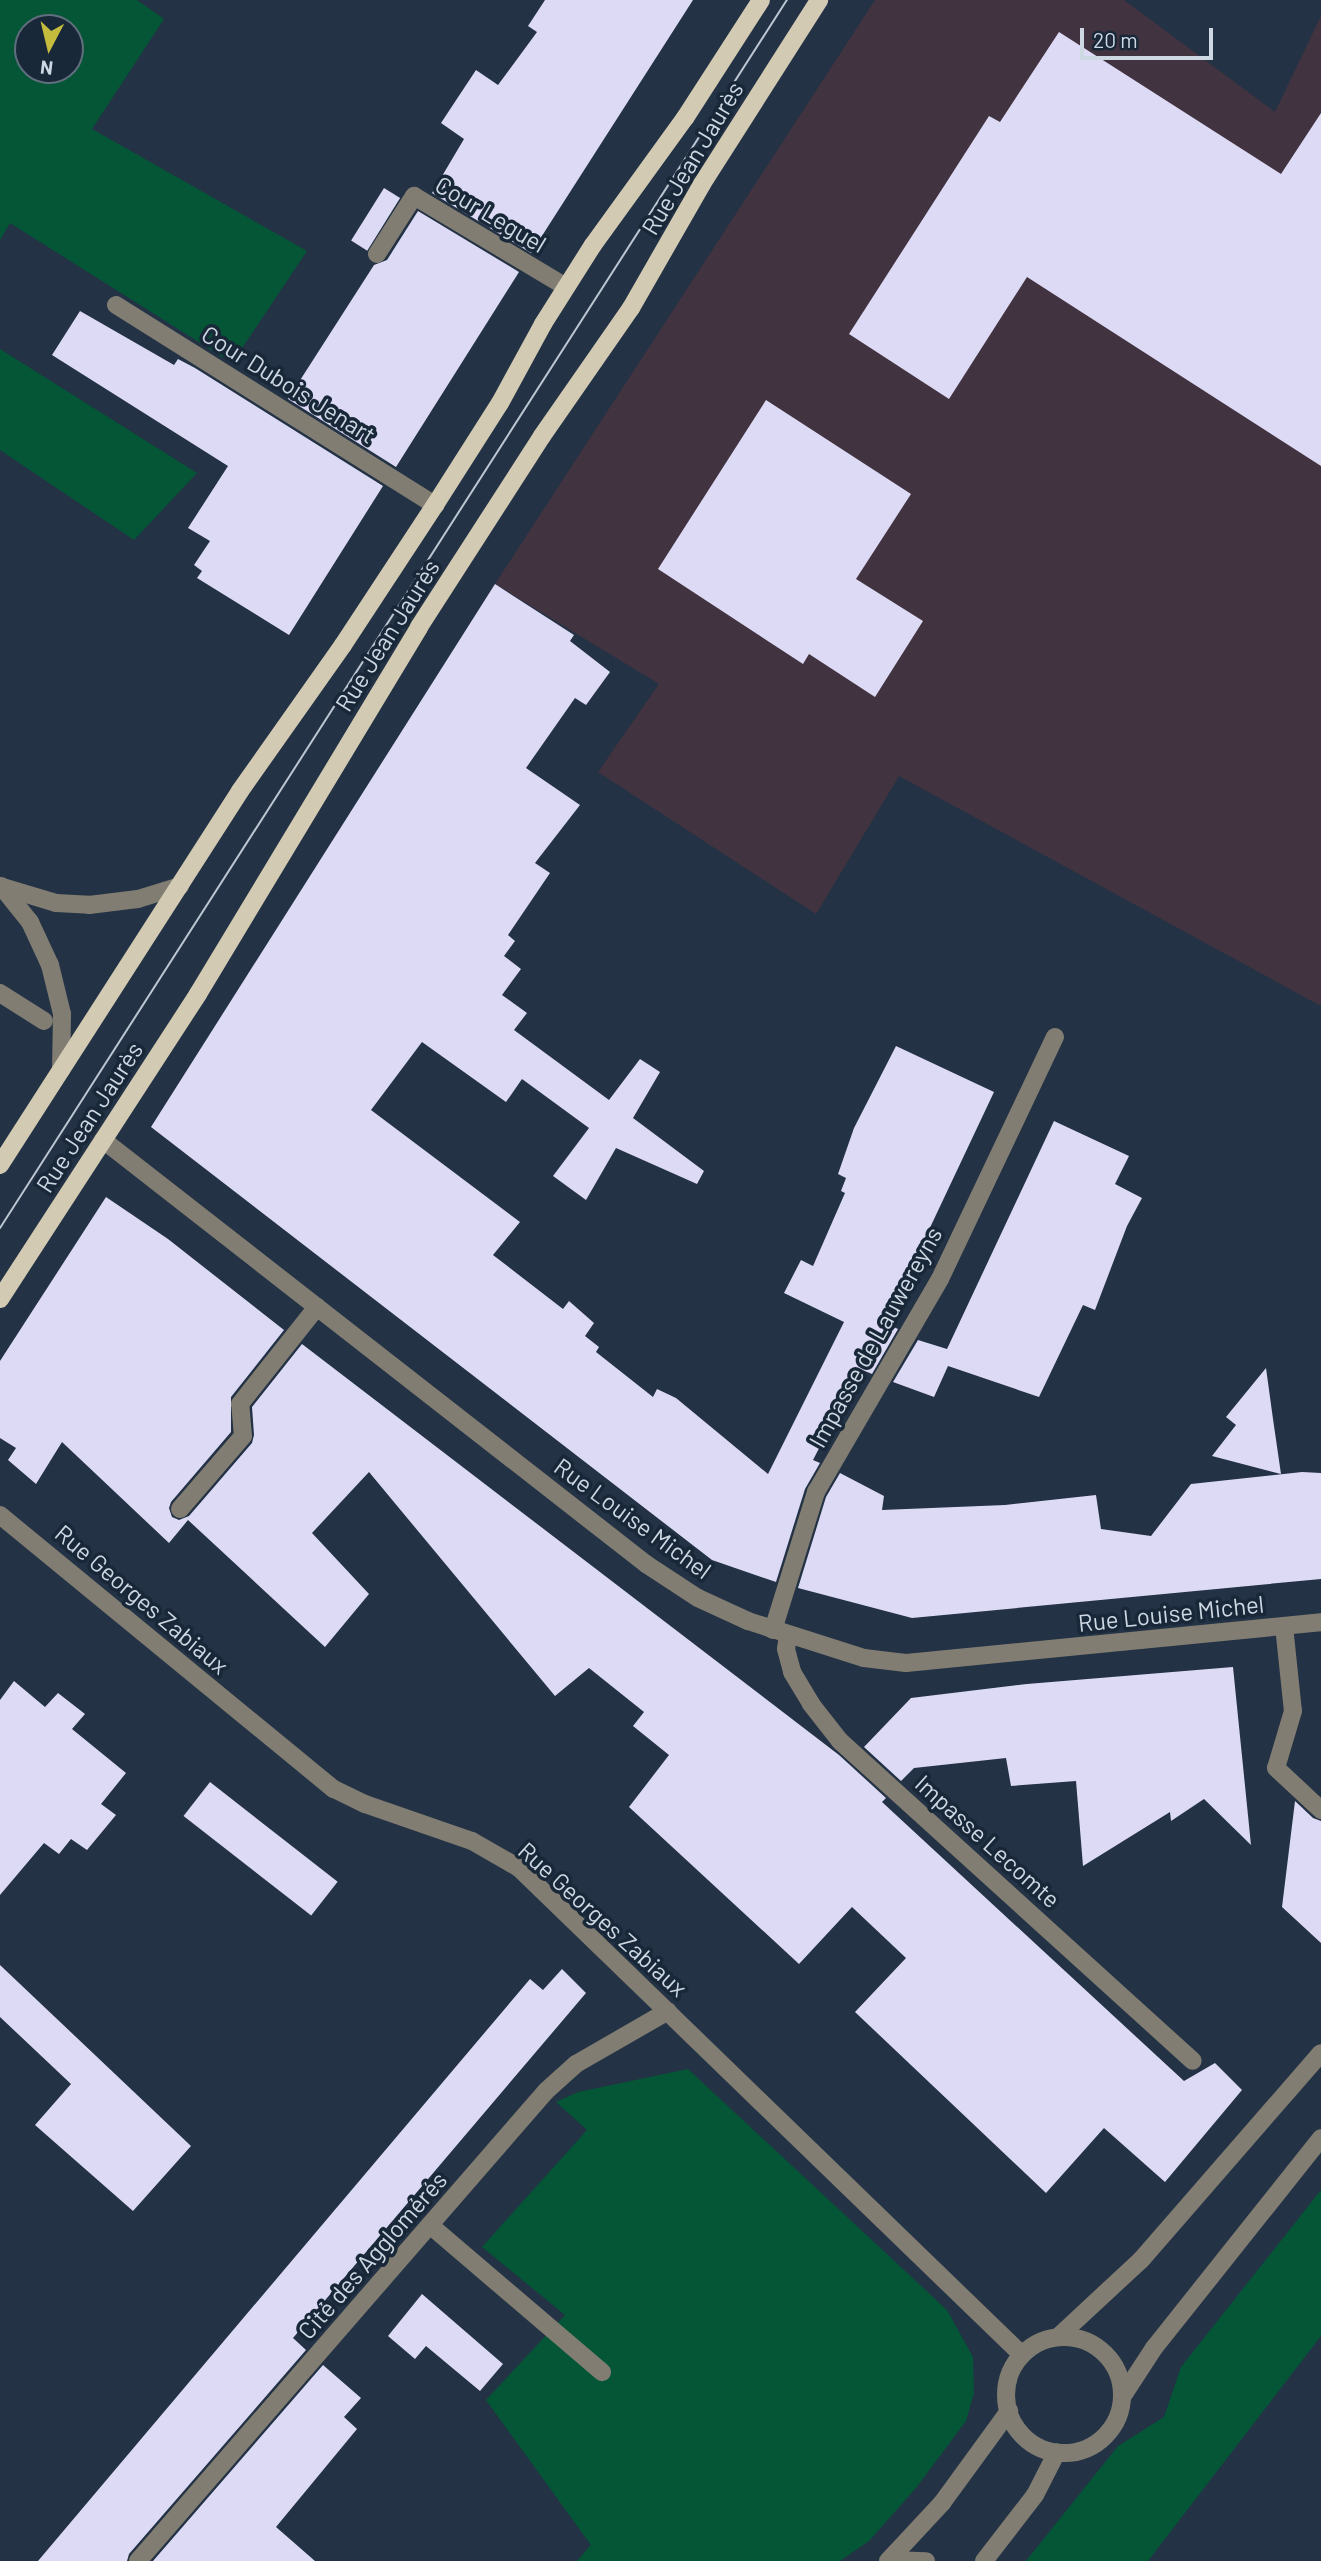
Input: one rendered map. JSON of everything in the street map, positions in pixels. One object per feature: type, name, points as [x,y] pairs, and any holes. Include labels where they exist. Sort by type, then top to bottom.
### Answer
[{"type":"main road","name":"Rue Jean Jaurès","points":[[0,1165],[247,781],[343,645],[435,505],[500,403],[566,287],[616,211],[685,118],[761,0]]},
{"type":"main road","name":"Rue Jean Jaurès","points":[[0,1299],[198,994],[419,627],[542,436],[612,337],[702,184],[819,0]]},
{"type":"street","name":"Cour Leguel","points":[[377,254],[414,196],[566,287]]},
{"type":"street","name":"Cour Dubois Jenart","points":[[116,305],[435,505]]},
{"type":"street","points":[[0,885],[39,899],[71,905],[107,905],[158,894],[180,886]]},
{"type":"street","points":[[0,885],[30,922],[50,965],[62,1014],[61,1070]]},
{"type":"street","points":[[0,993],[44,1021]]},
{"type":"street","name":"Impasse de Lauwereyns","points":[[780,1632],[816,1492],[940,1279],[1055,1037]]},
{"type":"street","name":"Rue Louise Michel","points":[[103,1140],[655,1570],[698,1598],[780,1632],[863,1658],[906,1663],[1321,1622]]},
{"type":"street","points":[[180,1509],[243,1436],[240,1404],[317,1307]]},
{"type":"street","name":"Rue Georges Zabiaux","points":[[0,1515],[334,1789],[357,1801],[472,1841],[519,1868],[1022,2355]]},
{"type":"street","points":[[1284,1626],[1293,1711],[1276,1768],[1321,1810]]},
{"type":"street","name":"Impasse Lecomte","points":[[780,1632],[792,1672],[811,1704],[840,1741],[1193,2061]]},
{"type":"street","name":"Cité des Agglomérés","points":[[138,2561],[559,2078],[576,2064],[668,2011]]},
{"type":"street","points":[[1321,2053],[1141,2260],[1058,2337],[1035,2345],[1022,2355],[1010,2374],[1006,2396],[1009,2411],[1024,2436],[1036,2445],[1057,2452],[1081,2450],[1101,2439],[1116,2420],[1122,2397],[1154,2348],[1321,2138]]},
{"type":"street","points":[[431,2226],[603,2372]]},
{"type":"street","points":[[1058,2337],[1083,2340],[1104,2353],[1118,2373],[1122,2397]]},
{"type":"street","points":[[889,2560],[961,2479],[1009,2411]]},
{"type":"street","points":[[984,2561],[1035,2495],[1057,2452]]},
{"type":"street","points":[[889,2560],[926,2561]]},
{"type":"shaded area","points":[[875,0],[1124,0],[1275,112],[1321,16],[1321,1006],[899,776],[816,914],[598,772],[659,684],[495,584]]},
{"type":"green space","points":[[0,0],[137,0],[164,19],[92,129],[307,251],[232,363],[10,223],[0,240]]},
{"type":"green space","points":[[0,349],[197,473],[134,540],[0,450]]},
{"type":"green space","points":[[688,2069],[947,2310],[973,2357],[974,2393],[966,2421],[916,2488],[869,2541],[840,2561],[577,2561],[591,2545],[486,2400],[565,2315],[482,2247],[587,2130],[556,2102],[578,2092]]},
{"type":"green space","points":[[1321,2190],[1321,2336],[1148,2561],[1026,2561],[1118,2446],[1164,2417],[1181,2367]]},
{"type":"building","points":[[545,0],[693,0],[531,253],[432,193],[464,139],[441,123],[476,70],[498,85],[537,32],[528,26]]},
{"type":"building","points":[[1059,32],[1281,174],[1321,113],[1321,466],[1027,277],[949,399],[849,334],[989,116],[1000,122]]},
{"type":"building","points":[[384,188],[400,198],[367,251],[351,241]]},
{"type":"building","points":[[418,211],[519,272],[396,467],[288,399],[374,265],[387,260]]},
{"type":"building","points":[[80,311],[174,365],[178,359],[195,368],[383,486],[289,635],[197,578],[202,571],[194,565],[210,541],[188,528],[228,466],[52,355]]},
{"type":"building","points":[[766,400],[911,494],[856,579],[923,621],[875,697],[809,654],[803,664],[658,569]]},
{"type":"building","points":[[495,584],[574,635],[570,641],[610,672],[586,705],[575,698],[526,768],[580,805],[535,863],[550,873],[508,935],[515,941],[504,956],[521,969],[502,995],[527,1013],[514,1030],[609,1100],[640,1059],[660,1072],[633,1118],[704,1171],[697,1184],[616,1148],[586,1200],[553,1176],[589,1128],[522,1079],[506,1102],[422,1042],[371,1110],[520,1222],[493,1255],[563,1309],[569,1301],[594,1323],[585,1336],[599,1347],[596,1352],[653,1397],[657,1389],[676,1398],[768,1474],[844,1322],[784,1293],[801,1260],[813,1266],[845,1193],[841,1191],[846,1178],[838,1174],[854,1128],[896,1046],[994,1092],[885,1323],[898,1329],[872,1374],[860,1369],[813,1460],[820,1463],[805,1489],[776,1582],[712,1560],[151,1127]]},
{"type":"building","points":[[1054,1121],[1129,1156],[1115,1184],[1142,1198],[1127,1226],[1095,1310],[1083,1305],[1039,1397],[948,1366],[934,1397],[893,1382],[918,1340],[947,1349]]},
{"type":"building","points":[[106,1197],[168,1239],[284,1330],[231,1397],[231,1432],[171,1502],[169,1508],[172,1517],[179,1520],[189,1516],[252,1443],[252,1407],[302,1344],[839,1755],[886,1798],[882,1802],[1184,2081],[1215,2063],[1242,2090],[1165,2182],[1104,2128],[1046,2193],[855,2012],[906,1958],[852,1907],[799,1964],[629,1807],[669,1755],[633,1726],[644,1712],[589,1668],[555,1696],[369,1472],[312,1533],[369,1594],[325,1647],[188,1520],[169,1543],[62,1442],[36,1484],[8,1460],[16,1448],[0,1438],[0,1361]]},
{"type":"building","points":[[1266,1368],[1281,1474],[1212,1456],[1236,1425],[1226,1417]]},
{"type":"building","points":[[1302,1472],[1321,1473],[1321,1579],[912,1618],[798,1588],[826,1497],[840,1473],[884,1496],[882,1510],[1005,1505],[1096,1495],[1101,1529],[1151,1536],[1191,1484]]},
{"type":"building","points":[[1233,1667],[1251,1845],[1204,1799],[1171,1821],[1170,1812],[1083,1866],[1076,1781],[1011,1786],[1006,1758],[914,1768],[901,1781],[864,1747],[911,1698],[1027,1684]]},
{"type":"building","points":[[14,1681],[45,1707],[58,1693],[85,1714],[72,1729],[126,1773],[101,1804],[116,1815],[87,1850],[71,1839],[59,1854],[44,1843],[0,1895],[0,1700]]},
{"type":"building","points":[[210,1782],[338,1882],[311,1916],[184,1816]]},
{"type":"building","points":[[1295,1801],[1313,1818],[1321,1821],[1321,1943],[1282,1907]]},
{"type":"building","points":[[0,1965],[191,2146],[133,2211],[35,2125],[71,2084],[0,2017]]},
{"type":"building","points":[[562,1969],[586,1993],[293,2338],[306,2350],[129,2554],[127,2561],[38,2561],[530,1979],[543,1990]]},
{"type":"building","points":[[422,2294],[503,2364],[480,2391],[426,2346],[415,2359],[388,2336]]},
{"type":"building","points":[[323,2365],[361,2398],[344,2417],[357,2429],[276,2527],[315,2561],[153,2561]]},
{"type":"tram line","points":[[0,1228],[787,0]]}]
